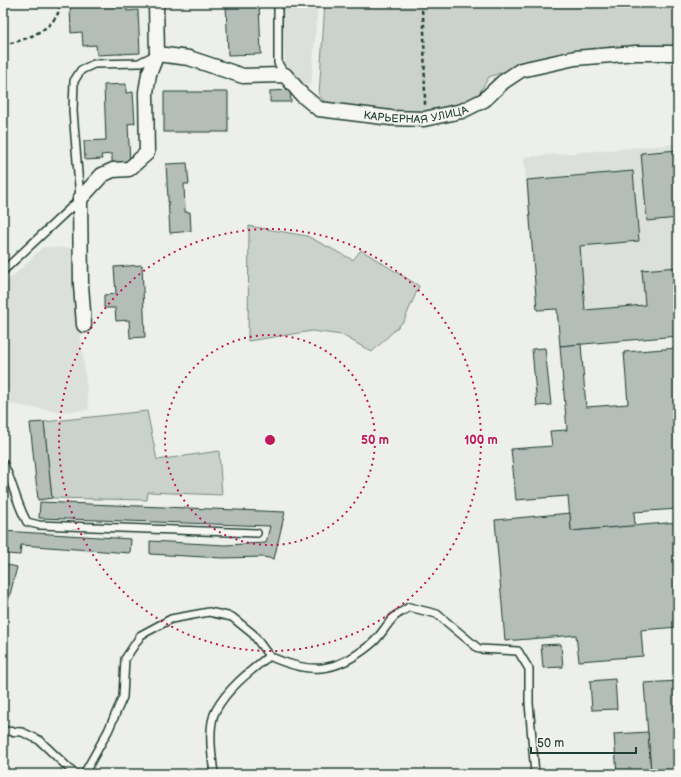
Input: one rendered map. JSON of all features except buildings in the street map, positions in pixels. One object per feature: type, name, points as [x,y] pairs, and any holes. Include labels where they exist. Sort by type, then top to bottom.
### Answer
[{"type":"street","points":[[84,325],[80,285],[80,199],[102,175],[113,170],[129,169],[147,154],[146,92],[149,74],[157,54],[156,3]]},
{"type":"street","name":"КАРЬЕРНАЯ УЛИЦА","points":[[285,75],[302,95],[319,109],[392,118],[424,119],[462,111],[477,104],[484,100],[503,82],[521,70],[575,58],[636,53],[678,53]]},
{"type":"street","points":[[157,54],[189,58],[243,76],[285,75]]},
{"type":"lane","points":[[278,3],[278,63],[285,75]]},
{"type":"lane","points":[[3,271],[80,199],[73,111],[74,81],[81,70],[94,64],[139,63],[157,54]]},
{"type":"lane","points":[[3,462],[19,508],[27,522],[39,525],[257,533]]},
{"type":"lane","points":[[84,774],[108,731],[123,697],[125,659],[141,635],[171,619],[209,612],[232,617],[253,634],[269,656],[289,665],[312,669],[338,666],[371,645],[394,617],[409,607],[437,614],[479,649],[497,648],[518,651],[529,669],[529,702],[535,774]]},
{"type":"lane","points":[[214,774],[210,743],[215,711],[239,680],[269,656]]},
{"type":"lane","points":[[3,731],[22,732],[39,740],[75,774]]},
{"type":"path","points":[[3,44],[15,43],[39,33],[57,16],[61,3]]},
{"type":"path","points":[[421,3],[426,100],[424,119]]},
{"type":"shaded area","points":[[282,3],[318,3],[311,85],[301,84],[285,65]]},
{"type":"shaded area","points":[[325,3],[678,3],[678,47],[609,47],[528,63],[489,77],[475,100],[440,112],[410,112],[328,106],[319,95]]},
{"type":"shaded area","points":[[678,144],[678,336],[560,346],[557,309],[537,310],[524,157]]},
{"type":"shaded area","points":[[249,226],[307,236],[353,260],[361,250],[419,286],[404,321],[372,352],[342,335],[312,331],[248,341]]},
{"type":"shaded area","points":[[43,247],[71,248],[89,410],[62,412],[3,403],[3,286]]},
{"type":"shaded area","points":[[147,411],[157,460],[219,451],[222,495],[148,492],[147,500],[52,498],[44,422]]}]
